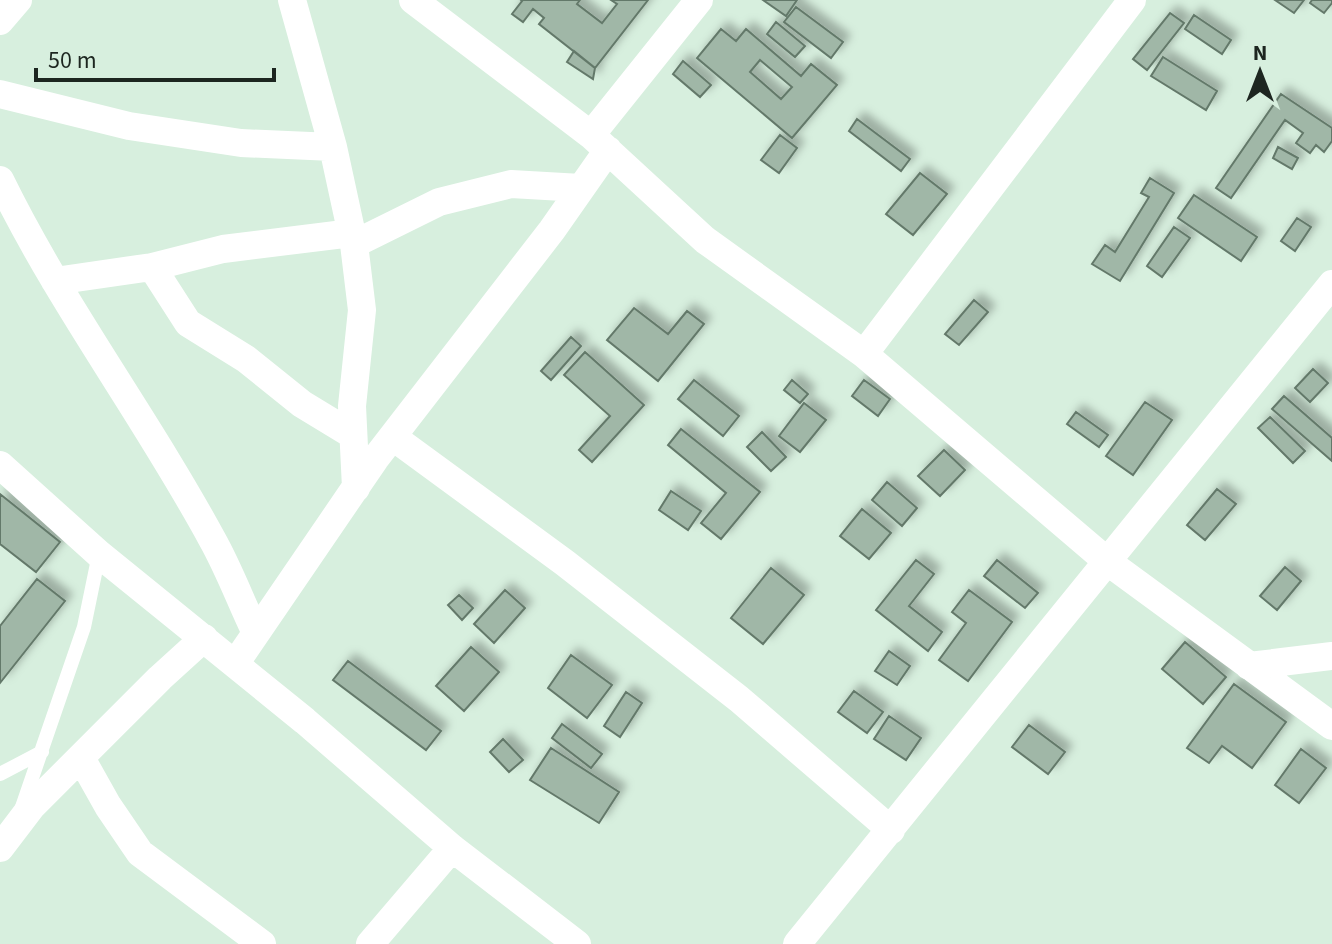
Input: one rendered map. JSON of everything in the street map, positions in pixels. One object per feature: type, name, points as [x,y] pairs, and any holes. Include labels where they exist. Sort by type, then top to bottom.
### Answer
[{"type":"street","points":[[0,21],[18,0]]},
{"type":"street","points":[[292,0],[333,147],[353,238],[362,310],[352,406],[356,488]]},
{"type":"street","points":[[413,0],[599,142],[705,240],[864,354],[1108,562],[1332,726]]},
{"type":"street","points":[[235,664],[393,437],[581,188],[599,142],[699,0]]},
{"type":"street","points":[[864,354],[1132,0]]},
{"type":"street","points":[[0,94],[129,126],[241,143],[333,147]]},
{"type":"street","points":[[0,180],[28,239],[214,541],[256,633]]},
{"type":"street","points":[[55,281],[152,267],[223,249],[353,238],[439,202],[511,184],[581,188]]},
{"type":"street","points":[[152,267],[188,323],[246,359],[302,404],[353,435]]},
{"type":"street","points":[[797,944],[1108,562],[1327,300]]},
{"type":"street","points":[[393,437],[565,563],[739,699],[891,830]]},
{"type":"street","points":[[0,465],[99,554],[204,638],[452,848],[577,944]]},
{"type":"street","points":[[7,839],[32,806],[204,638]]},
{"type":"street","points":[[1249,666],[1332,656]]},
{"type":"street","points":[[81,758],[140,853],[262,944]]},
{"type":"street","points":[[370,944],[452,848]]},
{"type":"lane","points":[[7,839],[42,752],[84,627],[99,554]]},
{"type":"lane","points":[[0,774],[42,752]]},
{"type":"building","points":[[521,0],[580,0],[577,4],[602,23],[617,4],[611,0],[648,0],[595,68],[539,24],[544,18],[533,9],[523,22],[512,14]]},
{"type":"building","points":[[763,0],[797,0],[786,16]]},
{"type":"building","points":[[1275,0],[1304,0],[1294,13]]},
{"type":"building","points":[[1312,0],[1332,0],[1332,3],[1324,13],[1310,3]]},
{"type":"building","points":[[796,7],[843,42],[831,58],[784,22]]},
{"type":"building","points":[[1170,13],[1184,23],[1147,70],[1133,59]]},
{"type":"building","points":[[1194,15],[1231,40],[1222,54],[1185,29]]},
{"type":"building","points":[[776,22],[805,46],[795,57],[767,34]]},
{"type":"building","points":[[721,29],[736,41],[746,29],[801,76],[811,64],[837,85],[792,138],[697,58]],"holes":[[[760,60],[792,87],[781,99],[750,72]]]},
{"type":"building","points":[[574,51],[595,68],[593,79],[567,62]]},
{"type":"building","points":[[1163,57],[1217,91],[1206,110],[1151,76]]},
{"type":"building","points":[[683,61],[711,85],[700,97],[673,74]]},
{"type":"building","points":[[1281,94],[1332,128],[1332,141],[1324,152],[1316,145],[1310,153],[1296,143],[1303,133],[1285,120],[1231,198],[1216,188]]},
{"type":"building","points":[[857,119],[910,159],[901,171],[849,131]]},
{"type":"building","points":[[780,135],[797,148],[779,173],[761,160]]},
{"type":"building","points":[[1278,147],[1298,158],[1292,169],[1273,158]]},
{"type":"building","points":[[920,173],[947,194],[913,235],[886,214]]},
{"type":"building","points":[[1150,178],[1174,193],[1120,281],[1092,264],[1105,245],[1115,252],[1149,197],[1141,193]]},
{"type":"building","points":[[1194,195],[1257,237],[1241,261],[1178,218]]},
{"type":"building","points":[[1297,218],[1311,227],[1295,251],[1281,241]]},
{"type":"building","points":[[1174,227],[1190,238],[1162,277],[1147,266]]},
{"type":"building","points":[[974,300],[988,312],[959,345],[945,334]]},
{"type":"building","points":[[634,308],[668,334],[687,311],[704,324],[658,381],[607,340]]},
{"type":"building","points":[[571,337],[581,346],[551,380],[541,371]]},
{"type":"building","points":[[585,352],[644,405],[592,462],[579,450],[610,416],[564,375]]},
{"type":"building","points":[[1313,369],[1328,383],[1310,402],[1295,388]]},
{"type":"building","points":[[694,380],[739,416],[723,436],[678,399]]},
{"type":"building","points":[[792,380],[808,394],[800,403],[784,390]]},
{"type":"building","points":[[864,380],[890,399],[878,416],[852,396]]},
{"type":"building","points":[[1284,396],[1332,438],[1332,461],[1272,409]]},
{"type":"building","points":[[1145,402],[1172,420],[1133,475],[1106,456]]},
{"type":"building","points":[[804,403],[826,420],[800,452],[779,436]]},
{"type":"building","points":[[1076,412],[1108,435],[1099,447],[1067,424]]},
{"type":"building","points":[[1270,417],[1305,451],[1293,463],[1258,428]]},
{"type":"building","points":[[681,429],[760,492],[721,539],[701,523],[726,493],[668,445]]},
{"type":"building","points":[[762,432],[786,457],[771,471],[747,447]]},
{"type":"building","points":[[944,450],[965,470],[940,496],[918,476]]},
{"type":"building","points":[[887,482],[917,508],[902,526],[872,500]]},
{"type":"building","points":[[1217,489],[1236,504],[1205,540],[1187,525]]},
{"type":"building","points":[[671,491],[701,511],[688,530],[659,510]]},
{"type":"building","points":[[0,494],[60,542],[36,572],[0,544]]},
{"type":"building","points":[[862,509],[891,533],[869,559],[840,536]]},
{"type":"building","points":[[916,560],[934,574],[909,606],[942,632],[928,651],[876,610]]},
{"type":"building","points":[[997,560],[1038,593],[1025,608],[984,576]]},
{"type":"building","points":[[1285,567],[1301,581],[1277,610],[1260,596]]},
{"type":"building","points":[[771,568],[804,595],[763,644],[731,618]]},
{"type":"building","points":[[37,579],[65,601],[0,683],[0,626]]},
{"type":"building","points":[[505,590],[525,608],[494,643],[474,624]]},
{"type":"building","points":[[969,590],[1012,622],[968,681],[939,660],[966,623],[952,612]]},
{"type":"building","points":[[459,595],[473,608],[462,620],[448,605]]},
{"type":"building","points":[[1185,642],[1226,677],[1203,704],[1162,669]]},
{"type":"building","points":[[471,647],[499,672],[464,711],[436,686]]},
{"type":"building","points":[[889,651],[910,666],[897,685],[875,671]]},
{"type":"building","points":[[571,655],[612,685],[587,718],[548,688]]},
{"type":"building","points":[[348,661],[441,731],[426,750],[333,680]]},
{"type":"building","points":[[1234,684],[1286,722],[1252,768],[1222,746],[1209,763],[1187,748]]},
{"type":"building","points":[[854,691],[883,712],[867,733],[838,712]]},
{"type":"building","points":[[626,692],[642,703],[620,737],[604,726]]},
{"type":"building","points":[[889,716],[921,738],[906,760],[874,739]]},
{"type":"building","points":[[562,724],[602,754],[591,768],[552,738]]},
{"type":"building","points":[[1029,725],[1065,752],[1048,774],[1012,747]]},
{"type":"building","points":[[503,739],[523,760],[509,772],[490,752]]},
{"type":"building","points":[[551,748],[619,792],[599,823],[530,780]]},
{"type":"building","points":[[1301,749],[1326,768],[1299,803],[1275,785]]}]
